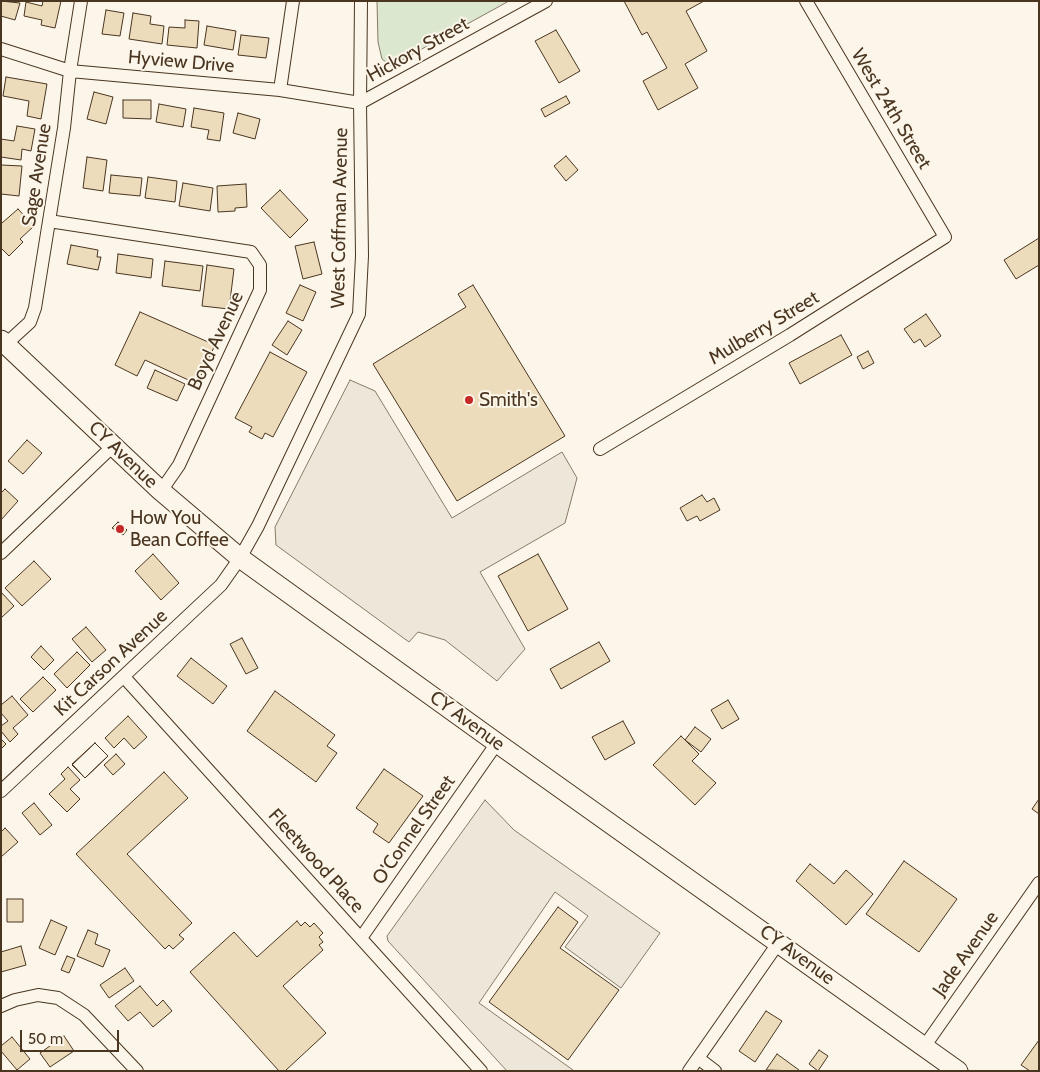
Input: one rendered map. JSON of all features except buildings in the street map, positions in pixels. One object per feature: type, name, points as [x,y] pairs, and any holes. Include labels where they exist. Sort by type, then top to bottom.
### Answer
[{"type":"main road","name":"CY Avenue","points":[[4,342],[161,491],[240,558],[497,744],[958,1071]]},
{"type":"street","name":"Sage Avenue","points":[[4,342],[30,322],[35,308],[64,128],[70,70],[81,1]]},
{"type":"street","points":[[280,90],[293,1]]},
{"type":"street","name":"West Coffman Avenue","points":[[240,558],[277,486],[359,314],[362,256],[361,1]]},
{"type":"street","name":"Hickory Street","points":[[360,103],[546,1]]},
{"type":"street","name":"West 24th Street","points":[[806,1],[945,237]]},
{"type":"street","name":"Hyview Drive","points":[[1,49],[70,70],[280,90],[360,103]]},
{"type":"street","name":"Boyd Avenue","points":[[48,221],[251,252],[260,265],[260,290],[180,465],[161,491]]},
{"type":"street","name":"Mulberry Street","points":[[600,448],[790,335],[945,237]]},
{"type":"street","points":[[1,553],[114,446]]},
{"type":"street","name":"Kit Carson Avenue","points":[[1,791],[221,585],[240,558]]},
{"type":"street","name":"Fleetwood Place","points":[[124,677],[481,1071]]},
{"type":"street","name":"O'Connel Street","points":[[361,938],[497,744]]},
{"type":"street","name":"Jade Avenue","points":[[924,1046],[1039,883]]},
{"type":"street","points":[[689,1071],[778,942]]},
{"type":"street","points":[[1,1006],[15,1000],[38,995],[58,998],[84,1015],[137,1071]]},
{"type":"street","points":[[698,1058],[715,1071]]},
{"type":"green space","points":[[377,1],[509,1],[391,66],[382,59],[378,42]]},
{"type":"shaded area","points":[[350,380],[375,391],[452,518],[562,452],[577,478],[565,523],[480,572],[525,649],[497,681],[445,640],[418,632],[409,642],[276,545],[275,527]]},
{"type":"shaded area","points":[[485,800],[514,830],[660,933],[621,988],[565,947],[588,916],[555,892],[479,1003],[573,1071],[507,1071],[388,941],[387,936]]},
{"type":"place","name":"Smith's","points":[[469,400]]},
{"type":"place","name":"How You Bean Coffee","points":[[120,529]]}]
